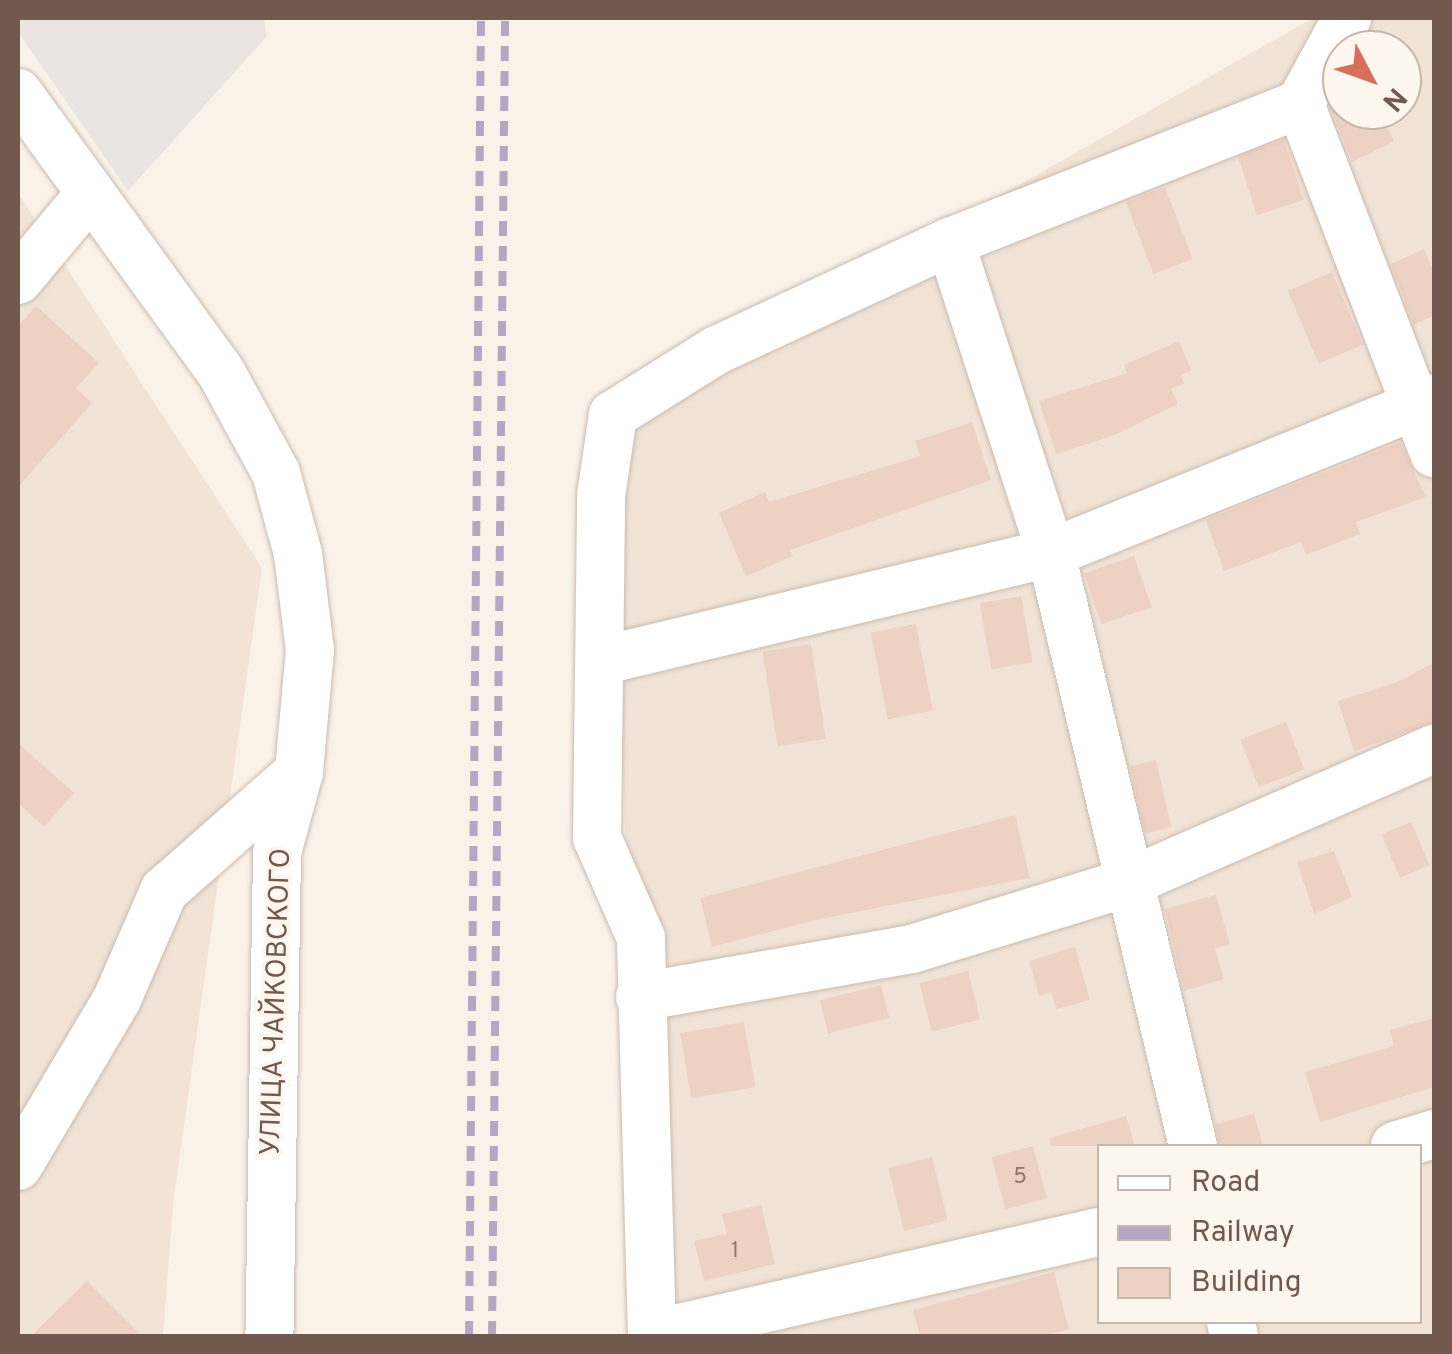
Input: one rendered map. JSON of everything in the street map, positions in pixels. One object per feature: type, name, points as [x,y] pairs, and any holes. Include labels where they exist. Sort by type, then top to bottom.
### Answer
[{"type":"street","points":[[1097,1233],[653,1336],[641,938],[597,838],[601,496],[613,415],[715,351],[950,242],[1300,104],[1347,18]]},
{"type":"street","name":"УЛИЦА ЧАЙКОВСКОГО","points":[[18,94],[222,374],[276,472],[298,554],[310,650],[299,772],[277,853],[269,1336]]},
{"type":"street","points":[[1300,104],[1424,402],[1434,454]]},
{"type":"street","points":[[18,280],[89,196]]},
{"type":"street","points":[[950,242],[1051,552],[1126,883],[1192,1144]]},
{"type":"street","points":[[600,661],[1051,552],[1424,402]]},
{"type":"street","points":[[640,997],[912,949],[1126,883],[1434,748]]},
{"type":"street","points":[[18,1166],[117,999],[164,891],[299,772]]},
{"type":"street","points":[[1401,1144],[1434,1134]]},
{"type":"shaded area","points":[[18,18],[264,18],[267,36],[128,191],[18,32]]},
{"type":"shaded area","points":[[1313,18],[1434,18],[1434,1336],[640,1336],[613,415]]},
{"type":"shaded area","points":[[18,193],[262,568],[173,1204],[163,1336],[18,1336]]},
{"type":"building","points":[[1339,130],[1389,130],[1394,141],[1352,162]]},
{"type":"building","points":[[1284,140],[1303,200],[1257,215],[1237,155]]},
{"type":"building","points":[[1165,187],[1193,259],[1153,274],[1126,202]]},
{"type":"building","points":[[1424,249],[1434,272],[1434,315],[1414,325],[1391,264]]},
{"type":"building","points":[[1332,272],[1363,345],[1319,363],[1288,291]]},
{"type":"building","points":[[36,306],[99,363],[76,388],[92,403],[18,487],[18,326]]},
{"type":"building","points":[[1179,341],[1191,370],[1181,375],[1184,384],[1171,389],[1178,404],[1112,436],[1056,454],[1039,401],[1127,373],[1124,365]]},
{"type":"building","points":[[972,422],[991,480],[790,550],[793,556],[746,576],[719,513],[765,492],[769,502],[920,456],[915,441]]},
{"type":"building","points":[[1400,442],[1426,497],[1356,522],[1360,534],[1306,555],[1301,542],[1224,571],[1206,520]]},
{"type":"building","points":[[1134,556],[1152,607],[1101,624],[1084,573]]},
{"type":"building","points":[[1021,596],[1033,662],[991,669],[980,603]]},
{"type":"building","points":[[916,624],[933,710],[888,719],[871,633]]},
{"type":"building","points":[[811,644],[826,739],[778,746],[763,652]]},
{"type":"building","points":[[1434,662],[1434,722],[1354,751],[1338,701],[1398,682]]},
{"type":"building","points":[[1286,722],[1304,770],[1259,787],[1240,740]]},
{"type":"building","points":[[18,743],[74,793],[44,827],[18,803]]},
{"type":"building","points":[[1156,760],[1172,827],[1145,833],[1130,766]]},
{"type":"building","points":[[1015,815],[1030,878],[815,920],[712,947],[700,898]]},
{"type":"building","points":[[1411,822],[1429,865],[1400,878],[1382,835]]},
{"type":"building","points":[[1334,851],[1352,897],[1314,914],[1297,862]]},
{"type":"building","points":[[1216,895],[1230,944],[1215,948],[1224,979],[1184,991],[1165,909]]},
{"type":"building","points":[[1075,947],[1090,1000],[1056,1009],[1051,992],[1039,996],[1029,961]]},
{"type":"building","points":[[968,971],[980,1020],[932,1032],[919,983]]},
{"type":"building","points":[[881,985],[889,1018],[828,1033],[820,1000]]},
{"type":"building","points":[[1434,1018],[1434,1087],[1320,1122],[1305,1072],[1394,1046],[1390,1030]]},
{"type":"building","points":[[744,1022],[755,1087],[691,1098],[680,1033]]},
{"type":"building","points":[[1254,1114],[1262,1144],[1220,1144],[1216,1124]]},
{"type":"building","points":[[1126,1116],[1134,1144],[1051,1146],[1050,1138]]},
{"type":"building","points":[[1033,1146],[1047,1198],[1005,1209],[991,1157]]},
{"type":"building","points":[[932,1157],[948,1220],[904,1231],[888,1168]]},
{"type":"building","points":[[761,1205],[775,1264],[704,1281],[694,1241],[727,1234],[722,1214]]},
{"type":"building","points":[[1054,1272],[1069,1329],[1041,1336],[920,1336],[913,1310]]},
{"type":"building","points":[[87,1281],[142,1336],[31,1336]]},
{"type":"railway","points":[[469,1336],[481,18]]},
{"type":"railway","points":[[492,1336],[505,18]]}]
